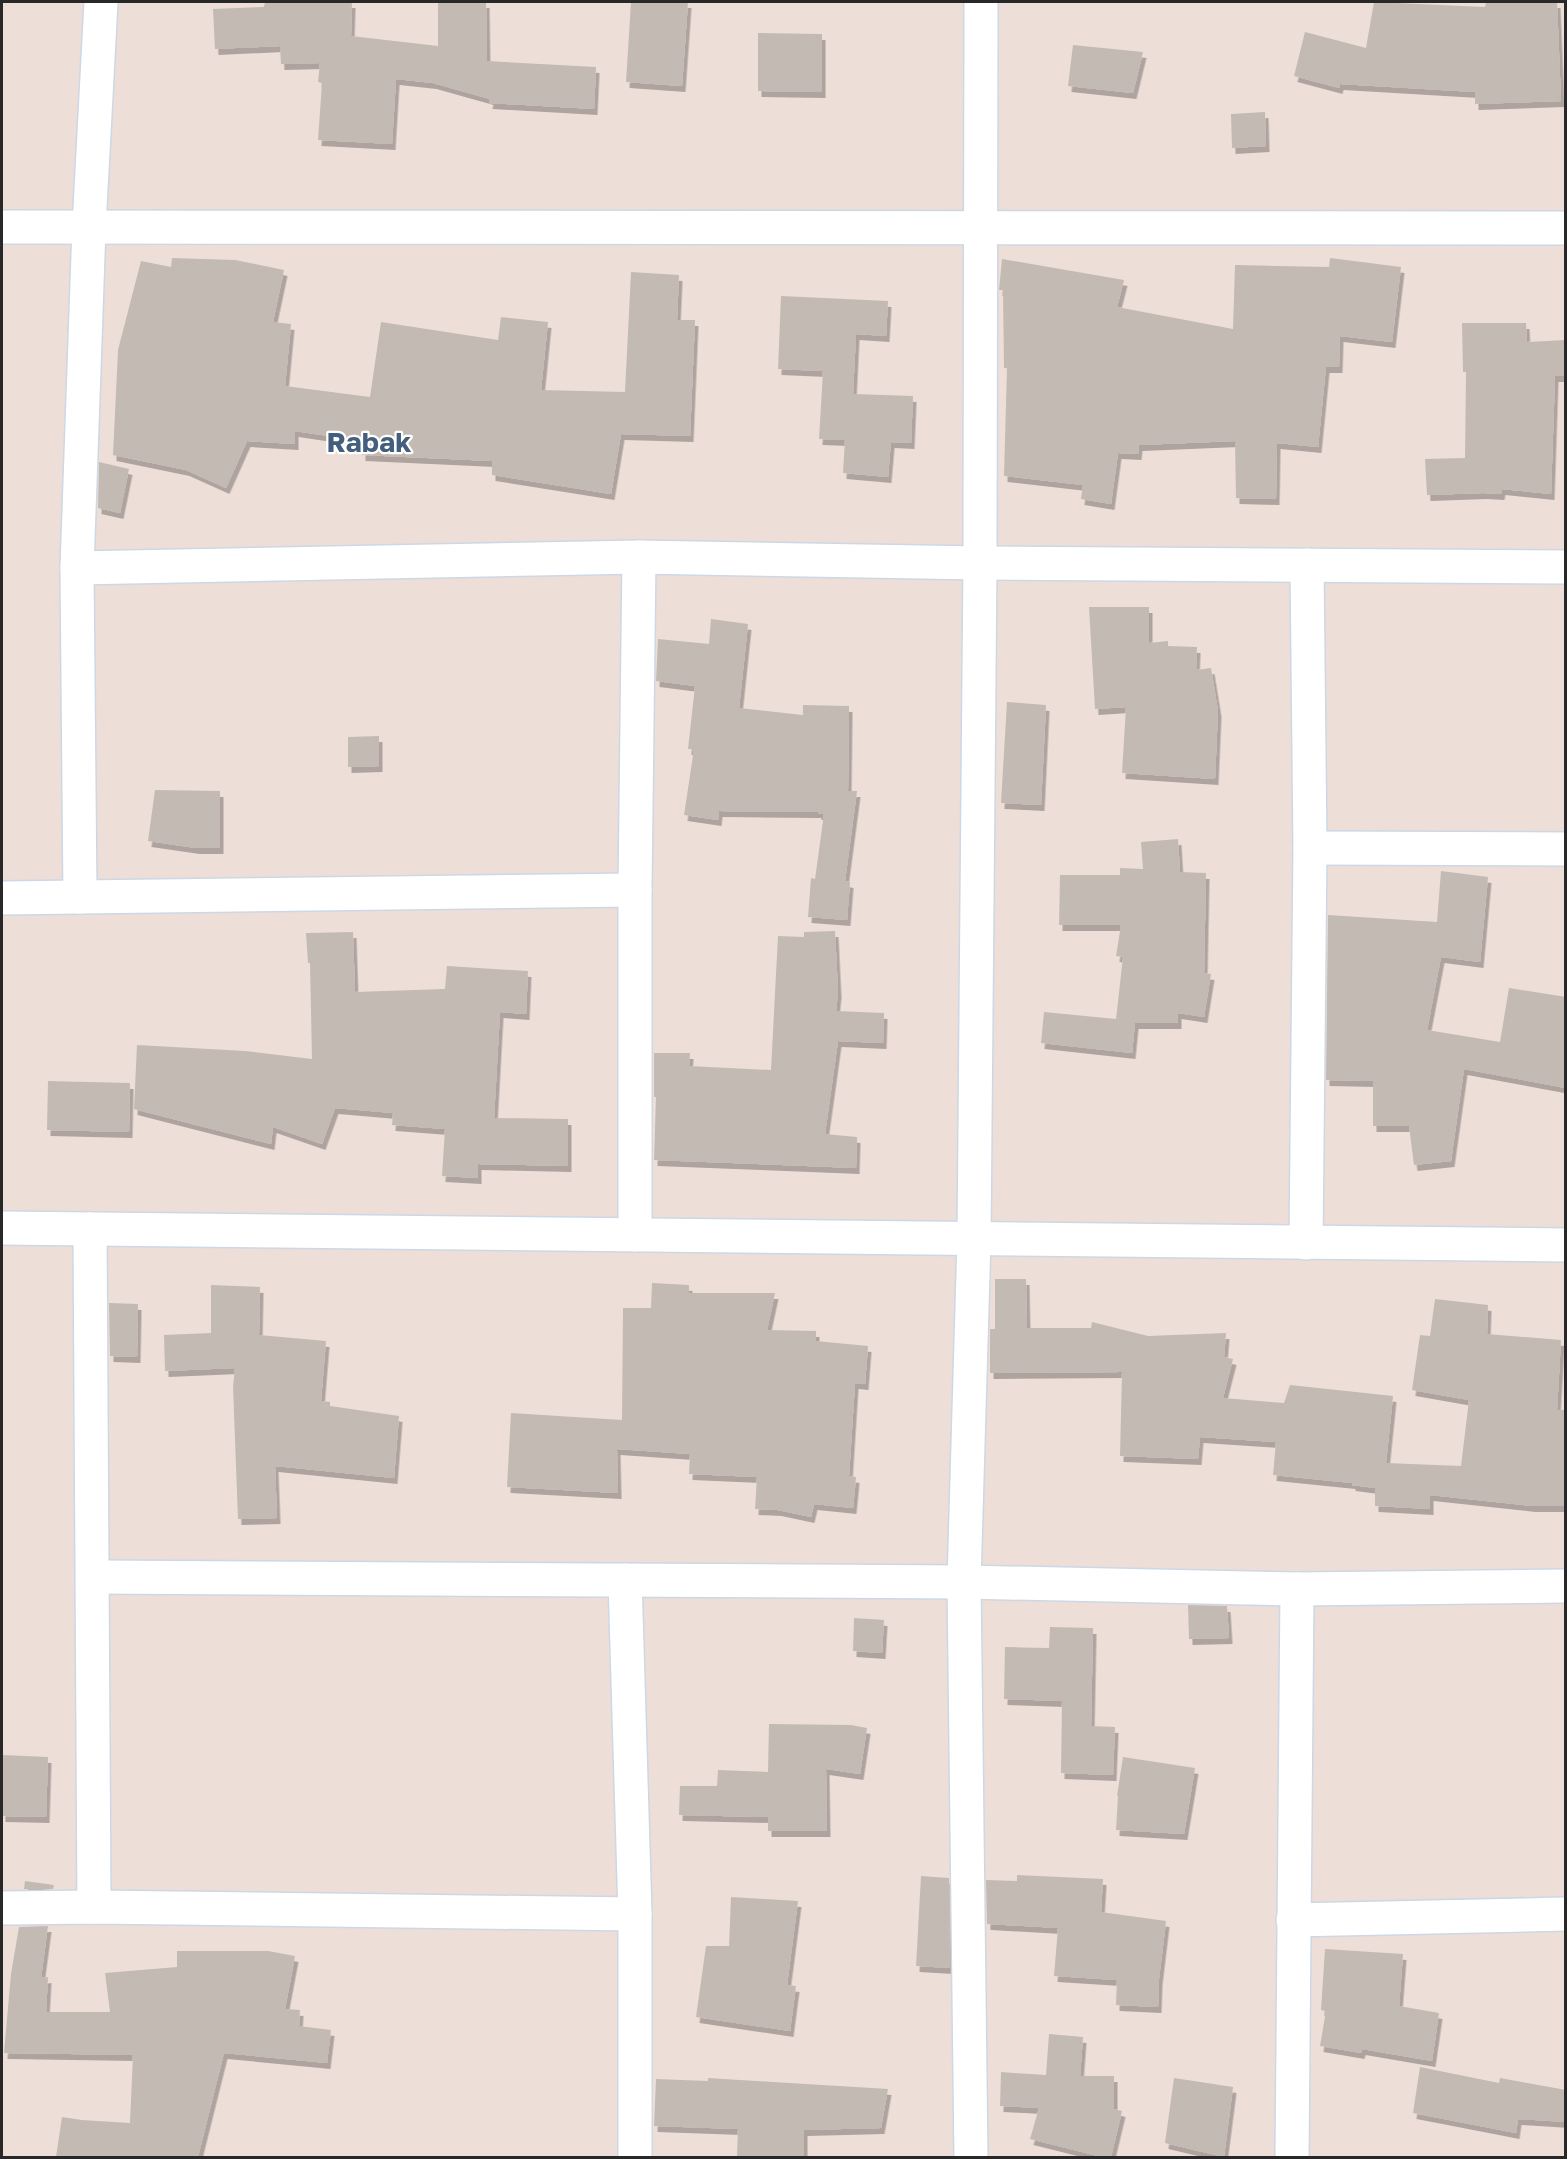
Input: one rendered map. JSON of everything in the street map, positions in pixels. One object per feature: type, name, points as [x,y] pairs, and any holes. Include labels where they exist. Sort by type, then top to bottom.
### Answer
[{"type":"street","points":[[80,897],[77,568],[89,226],[101,2]]},
{"type":"street","points":[[971,2157],[964,1582],[974,1239],[980,563],[981,2]]},
{"type":"street","points":[[2,227],[1566,228]]},
{"type":"street","points":[[77,568],[639,557],[980,563],[1566,567]]},
{"type":"street","points":[[634,1235],[639,557]]},
{"type":"street","points":[[1306,1243],[1310,848],[1307,565]]},
{"type":"street","points":[[1310,848],[1566,849]]},
{"type":"street","points":[[2,898],[635,890]]},
{"type":"street","points":[[2,1228],[1566,1245]]},
{"type":"street","points":[[90,1229],[94,1907]]},
{"type":"street","points":[[93,1577],[964,1582],[1297,1589],[1566,1586]]},
{"type":"street","points":[[625,1580],[635,1914],[635,2157]]},
{"type":"street","points":[[1292,2157],[1297,1589]]},
{"type":"street","points":[[2,1908],[94,1907],[635,1914]]},
{"type":"street","points":[[1293,1920],[1566,1914]]},
{"type":"building","points":[[265,2],[352,2],[351,36],[438,46],[438,2],[486,2],[487,61],[596,67],[594,109],[489,103],[490,99],[433,83],[396,79],[392,144],[318,140],[322,83],[318,82],[320,63],[281,64],[280,46],[215,49],[213,9],[264,7]]},
{"type":"building","points":[[631,2],[688,2],[682,86],[626,82]]},
{"type":"building","points":[[1374,2],[1485,7],[1486,2],[1557,2],[1561,101],[1475,104],[1475,92],[1340,84],[1339,88],[1294,76],[1305,32],[1366,48]]},
{"type":"building","points":[[758,33],[822,34],[822,92],[758,91]]},
{"type":"building","points":[[1073,45],[1143,52],[1133,93],[1068,86]]},
{"type":"building","points":[[1265,112],[1266,146],[1232,148],[1231,114]]},
{"type":"building","points":[[172,258],[235,260],[284,270],[273,322],[291,324],[285,386],[370,397],[381,322],[498,340],[501,317],[548,322],[541,390],[625,392],[631,272],[679,275],[677,320],[695,320],[690,436],[621,434],[611,494],[492,475],[492,461],[362,455],[362,441],[295,431],[295,444],[247,441],[226,488],[186,470],[113,455],[118,350],[141,261],[171,267]]},
{"type":"building","points":[[1330,258],[1401,267],[1392,342],[1340,336],[1339,367],[1326,367],[1318,447],[1277,443],[1276,499],[1236,498],[1235,441],[1139,445],[1138,454],[1118,453],[1111,504],[1081,499],[1083,485],[1004,476],[1007,368],[1004,368],[1003,290],[999,290],[1002,259],[1124,280],[1117,307],[1233,329],[1235,265],[1329,267]]},
{"type":"building","points":[[781,296],[888,301],[886,336],[856,334],[853,394],[913,396],[911,443],[891,442],[888,477],[843,473],[845,440],[819,439],[823,371],[778,369]]},
{"type":"building","points":[[1462,323],[1526,323],[1527,342],[1566,340],[1566,376],[1555,376],[1551,494],[1502,489],[1501,494],[1427,495],[1425,459],[1465,458],[1466,372],[1463,372]]},
{"type":"building","points":[[99,462],[129,469],[120,513],[98,508]]},
{"type":"building","points":[[1089,607],[1149,607],[1149,643],[1168,641],[1168,646],[1197,647],[1196,670],[1211,668],[1218,711],[1215,779],[1122,773],[1126,707],[1095,709]]},
{"type":"building","points":[[711,619],[748,624],[739,708],[803,715],[803,705],[849,706],[848,791],[857,791],[845,881],[850,882],[847,920],[808,917],[811,878],[815,879],[824,814],[818,814],[818,812],[719,811],[718,820],[684,815],[694,749],[688,749],[695,686],[656,681],[658,639],[709,644]]},
{"type":"building","points":[[1007,702],[1046,705],[1041,805],[1001,803]]},
{"type":"building","points":[[379,736],[379,766],[348,767],[348,737]]},
{"type":"building","points":[[155,790],[220,791],[220,848],[196,848],[148,841]]},
{"type":"building","points":[[1178,839],[1180,872],[1206,873],[1204,973],[1211,974],[1204,1017],[1178,1013],[1178,1023],[1135,1023],[1132,1053],[1041,1043],[1044,1012],[1116,1019],[1123,957],[1116,956],[1121,925],[1059,925],[1060,875],[1120,875],[1120,868],[1143,869],[1141,842]]},
{"type":"building","points":[[1441,871],[1488,877],[1480,962],[1441,957],[1427,1030],[1500,1042],[1509,988],[1566,997],[1566,1088],[1464,1069],[1451,1161],[1414,1165],[1409,1126],[1373,1126],[1373,1081],[1326,1080],[1328,915],[1437,922]]},
{"type":"building","points":[[835,931],[838,992],[836,1011],[884,1013],[883,1043],[838,1041],[825,1134],[857,1137],[856,1168],[654,1160],[656,1097],[654,1097],[654,1053],[690,1053],[689,1066],[771,1070],[778,936],[804,937],[804,932]]},
{"type":"building","points":[[353,932],[355,992],[445,989],[447,966],[528,971],[526,1014],[500,1012],[494,1118],[568,1119],[568,1166],[478,1164],[478,1178],[442,1176],[445,1129],[392,1125],[393,1113],[335,1108],[322,1144],[273,1127],[271,1144],[134,1109],[137,1045],[245,1051],[312,1059],[310,963],[308,963],[306,933]]},
{"type":"building","points":[[48,1081],[130,1083],[129,1132],[47,1130]]},
{"type":"building","points":[[995,1279],[1026,1279],[1027,1328],[1091,1328],[1092,1322],[1148,1336],[1226,1333],[1224,1357],[1233,1359],[1223,1398],[1284,1403],[1290,1385],[1393,1396],[1386,1463],[1461,1466],[1469,1400],[1412,1390],[1420,1335],[1430,1336],[1435,1299],[1488,1305],[1487,1334],[1561,1340],[1557,1410],[1566,1410],[1566,1506],[1532,1506],[1430,1495],[1430,1509],[1375,1506],[1375,1488],[1352,1485],[1352,1483],[1273,1475],[1276,1442],[1200,1437],[1198,1459],[1120,1456],[1122,1372],[990,1373],[990,1329],[995,1329]]},
{"type":"building","points":[[652,1283],[689,1285],[689,1293],[775,1293],[767,1330],[816,1331],[816,1341],[868,1346],[865,1384],[855,1383],[849,1476],[856,1477],[853,1508],[814,1504],[811,1517],[778,1510],[755,1509],[757,1477],[689,1474],[690,1454],[617,1449],[618,1493],[507,1487],[511,1413],[622,1420],[623,1308],[651,1308]]},
{"type":"building","points":[[211,1285],[260,1287],[259,1335],[326,1341],[321,1401],[330,1402],[330,1406],[399,1416],[394,1478],[275,1466],[277,1518],[238,1519],[233,1386],[235,1368],[165,1371],[164,1335],[211,1333]]},
{"type":"building","points":[[109,1303],[138,1304],[137,1357],[110,1356]]},
{"type":"building","points":[[1188,1605],[1227,1606],[1229,1638],[1189,1639]]},
{"type":"building","points":[[854,1618],[884,1620],[882,1653],[853,1651]]},
{"type":"building","points":[[1050,1627],[1093,1628],[1091,1726],[1115,1727],[1113,1775],[1061,1773],[1062,1701],[1004,1699],[1005,1647],[1049,1648]]},
{"type":"building","points":[[769,1724],[851,1725],[867,1728],[860,1774],[826,1769],[827,1831],[768,1831],[768,1817],[679,1815],[680,1786],[717,1786],[718,1770],[768,1772]]},
{"type":"building","points":[[2,1755],[48,1757],[46,1817],[2,1816]]},
{"type":"building","points":[[1123,1757],[1195,1768],[1184,1834],[1116,1830],[1117,1796]]},
{"type":"building","points":[[1017,1875],[1103,1879],[1101,1912],[1166,1921],[1158,2007],[1116,2005],[1117,1980],[1054,1976],[1058,1928],[987,1924],[986,1880],[1017,1881]]},
{"type":"building","points":[[921,1876],[949,1878],[950,1968],[916,1966]]},
{"type":"building","points":[[25,1881],[54,1885],[53,1889],[24,1889]]},
{"type":"building","points":[[731,1897],[798,1901],[787,1985],[796,1986],[790,2031],[696,2017],[706,1946],[729,1946]]},
{"type":"building","points":[[48,1926],[41,1978],[48,1977],[46,2012],[110,2012],[105,1973],[177,1967],[177,1951],[268,1951],[295,1956],[285,2009],[300,2010],[299,2026],[331,2030],[327,2063],[224,2053],[198,2157],[56,2157],[62,2117],[130,2123],[133,2055],[4,2053],[11,1974],[19,1927]]},
{"type":"building","points":[[1325,1949],[1403,1954],[1399,2006],[1439,2013],[1432,2061],[1362,2049],[1361,2053],[1320,2046],[1326,2011],[1321,2010]]},
{"type":"building","points":[[1049,2034],[1083,2037],[1080,2076],[1114,2076],[1114,2109],[1122,2111],[1111,2157],[1102,2157],[1030,2139],[1039,2108],[1000,2106],[1001,2072],[1046,2075]]},
{"type":"building","points":[[1420,2067],[1499,2083],[1500,2078],[1566,2090],[1566,2122],[1518,2119],[1516,2133],[1413,2113]]},
{"type":"building","points":[[708,2078],[888,2089],[881,2128],[804,2130],[804,2157],[737,2157],[738,2129],[654,2126],[656,2079],[708,2081]]},
{"type":"building","points":[[1174,2078],[1233,2087],[1224,2157],[1165,2143]]},
{"type":"district","name":"Rabak","points":[[369,441]]}]
